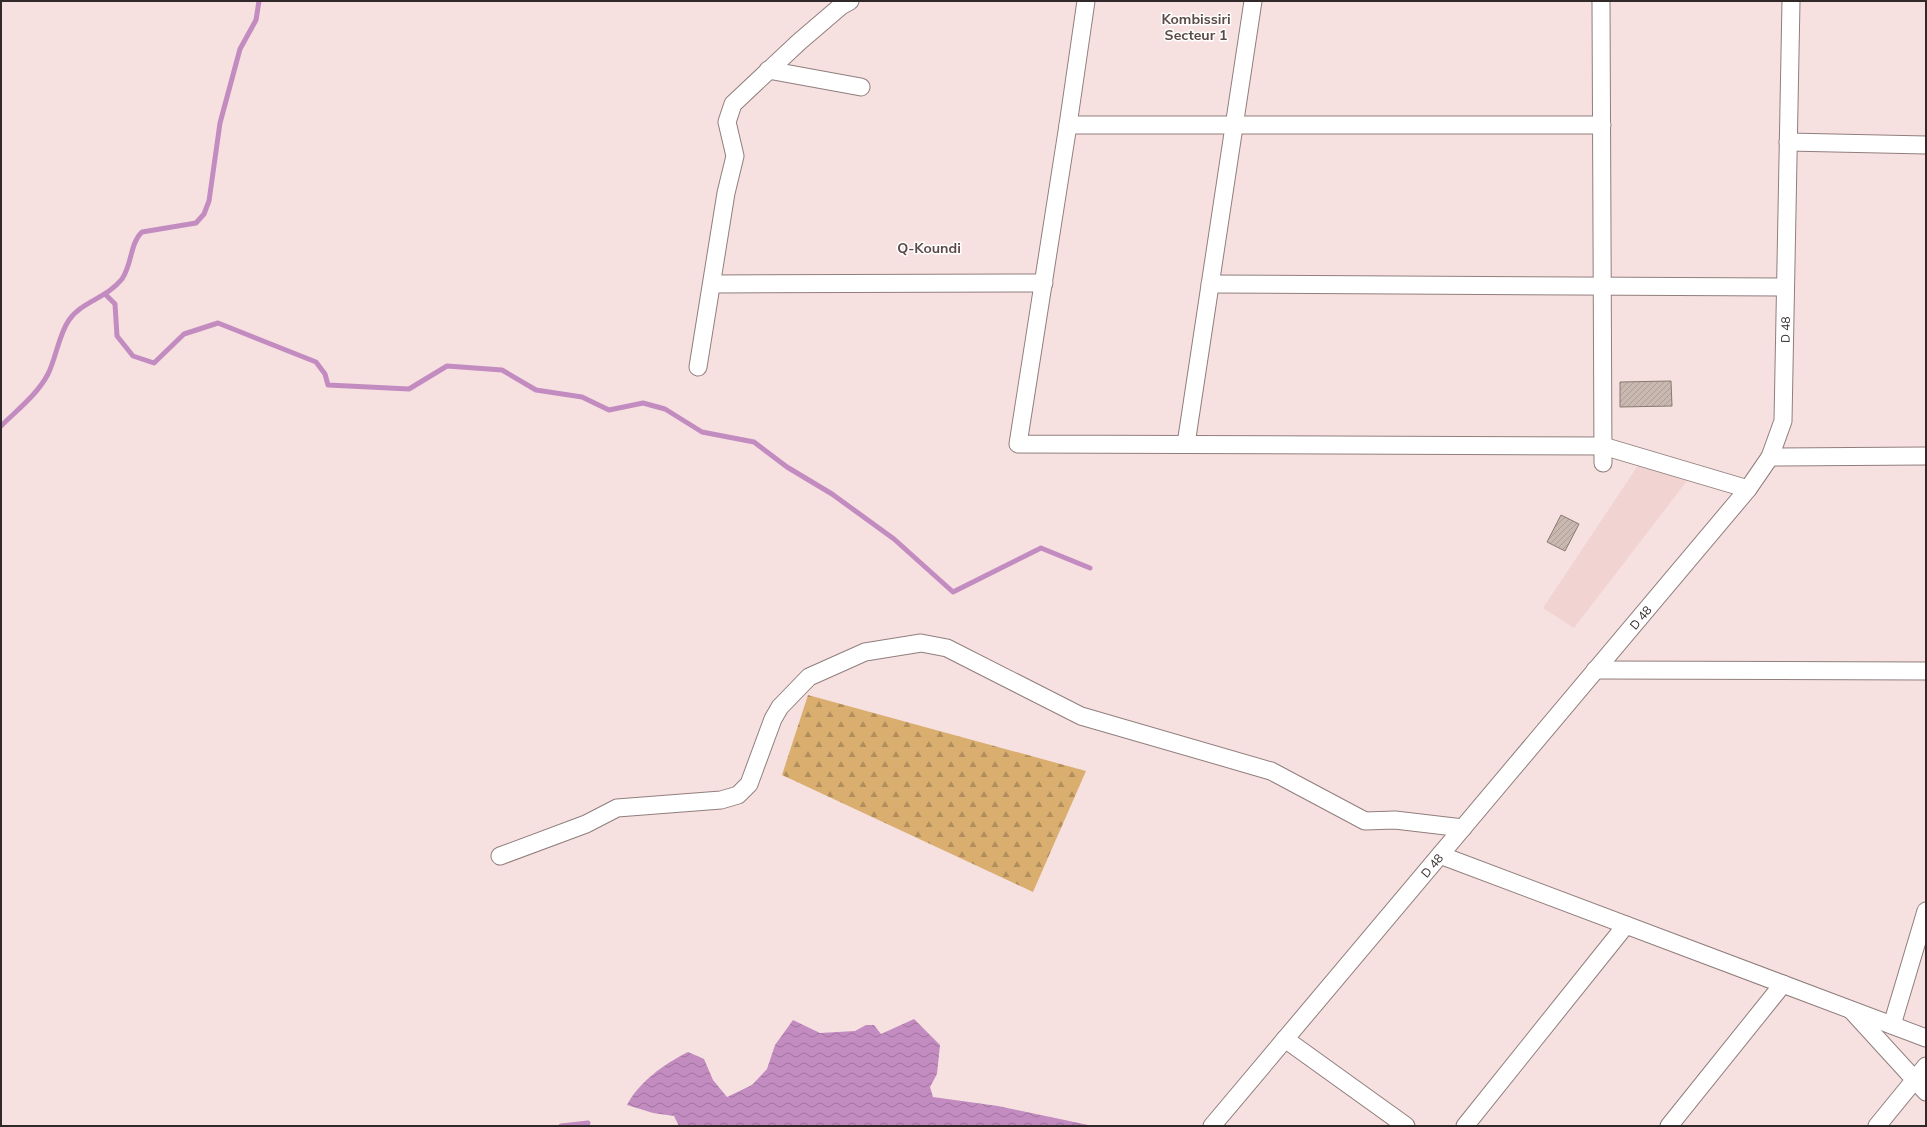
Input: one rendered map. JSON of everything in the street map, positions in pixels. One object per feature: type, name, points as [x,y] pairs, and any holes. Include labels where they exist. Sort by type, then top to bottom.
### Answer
[{"type":"street","points":[[698,367],[726,193],[735,156],[727,122],[733,104],[768,70],[841,6],[850,1]]},
{"type":"street","points":[[1086,1],[1044,283],[1018,444],[1603,446],[1748,490]]},
{"type":"street","points":[[1186,444],[1253,1]]},
{"type":"street","points":[[1601,1],[1603,463]]},
{"type":"street","name":"D 48","points":[[1212,1126],[1748,490],[1770,458],[1783,421],[1791,1]]},
{"type":"street","points":[[768,70],[861,86]]},
{"type":"street","points":[[1068,125],[1602,125]]},
{"type":"street","points":[[1788,142],[1926,145]]},
{"type":"street","points":[[712,284],[1044,283]]},
{"type":"street","points":[[1210,284],[1785,287]]},
{"type":"street","points":[[1770,458],[1926,456]]},
{"type":"street","points":[[500,856],[586,824],[617,808],[721,800],[738,795],[749,784],[776,713],[809,677],[864,652],[921,643],[946,648],[1081,716],[1270,771],[1364,821],[1395,820],[1463,828]]},
{"type":"street","points":[[1595,670],[1926,671]]},
{"type":"street","points":[[1440,855],[1926,1038]]},
{"type":"street","points":[[1892,1025],[1926,911]]},
{"type":"street","points":[[1465,1126],[1626,925]]},
{"type":"street","points":[[1669,1126],[1783,984]]},
{"type":"street","points":[[1851,1010],[1926,1092]]},
{"type":"street","points":[[1285,1039],[1406,1126]]},
{"type":"street","points":[[1877,1126],[1926,1066]]},
{"type":"shaded area","points":[[1643,458],[1693,473],[1574,628],[1543,608]]},
{"type":"green space","points":[[808,695],[1086,771],[1033,892],[782,775]]},
{"type":"water","points":[[914,1019],[940,1045],[937,1074],[930,1087],[933,1097],[998,1106],[1093,1126],[679,1126],[674,1116],[653,1113],[627,1105],[638,1089],[653,1074],[688,1052],[704,1059],[713,1080],[727,1097],[752,1085],[767,1069],[775,1045],[793,1020],[820,1033],[855,1031],[866,1025],[874,1025],[881,1034]]},
{"type":"building","points":[[1671,381],[1672,406],[1620,407],[1620,382]]},
{"type":"building","points":[[1561,515],[1579,524],[1565,551],[1547,542]]},
{"type":"waterway","points":[[1,426],[33,395],[43,382],[51,368],[63,332],[69,320],[80,309],[109,291],[122,279],[128,267],[135,242],[142,232],[196,223],[204,214],[209,201],[220,123],[240,49],[256,20],[259,1]]},
{"type":"waterway","points":[[106,295],[115,304],[117,336],[133,356],[154,363],[184,334],[218,323],[316,362],[325,374],[328,385],[409,389],[447,366],[502,370],[536,390],[582,397],[609,410],[643,403],[665,409],[702,432],[754,442],[787,467],[832,494],[894,539],[953,592],[1041,548],[1090,568]]},
{"type":"waterway","points":[[561,1126],[588,1123]]},
{"type":"district","name":"Kombissiri Secteur 1","points":[[1196,28]]},
{"type":"district","name":"Q-Koundi","points":[[929,248]]}]
